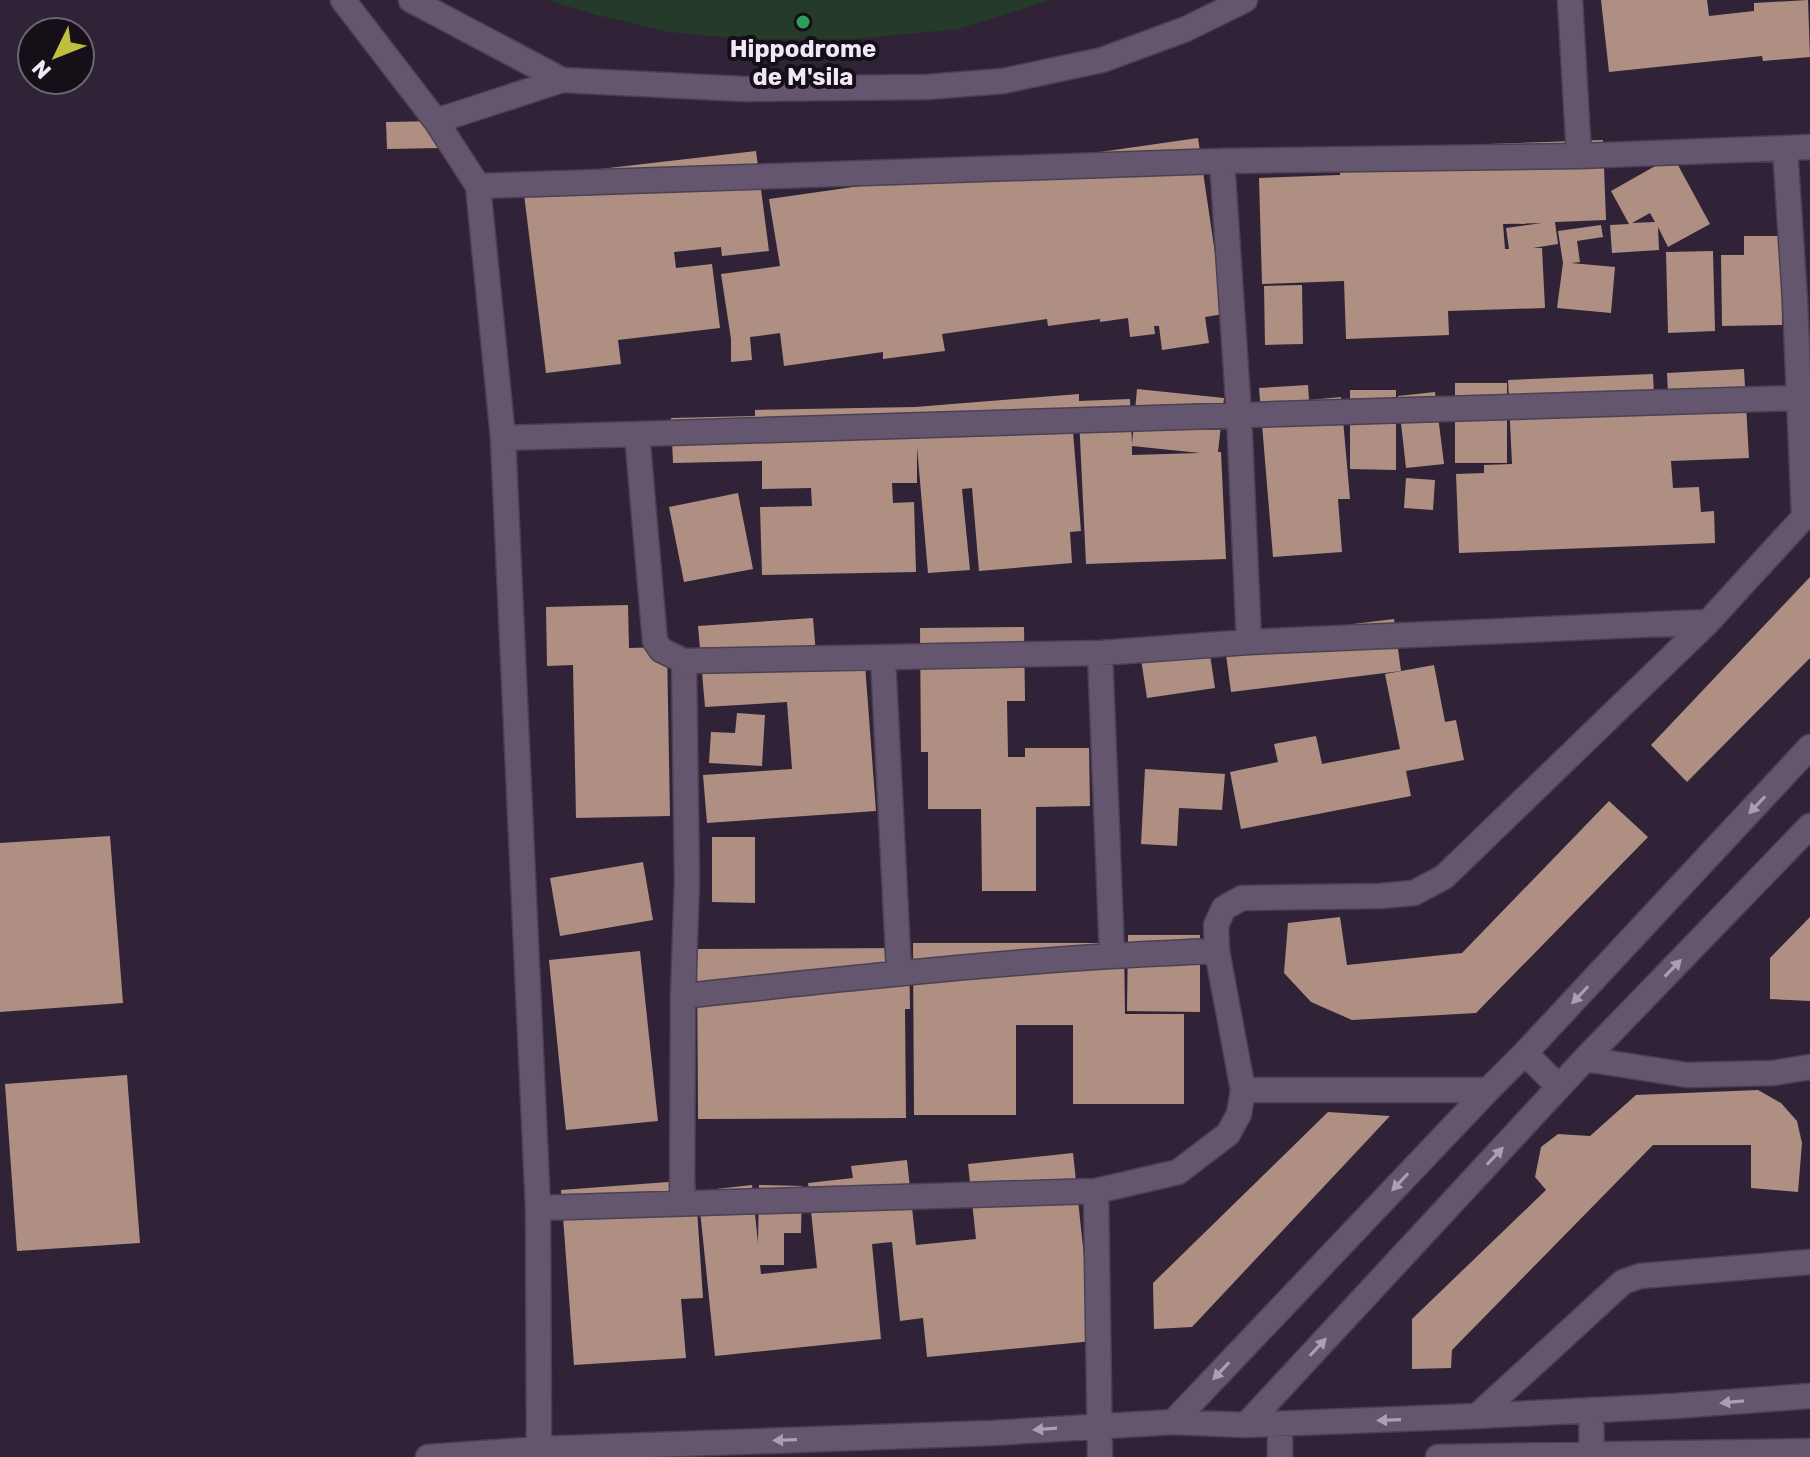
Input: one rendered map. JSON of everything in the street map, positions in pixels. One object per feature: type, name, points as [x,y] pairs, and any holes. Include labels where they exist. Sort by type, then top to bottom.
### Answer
[{"type":"street","points":[[343,0],[436,121],[478,186],[503,438],[538,1208],[539,1453]]},
{"type":"street","points":[[411,0],[562,80]]},
{"type":"street","points":[[436,121],[562,80],[743,89],[927,87],[1003,81],[1102,60],[1186,29],[1245,0]]},
{"type":"street","points":[[1570,0],[1579,156]]},
{"type":"street","points":[[478,186],[1222,161],[1579,156],[1810,147]]},
{"type":"street","points":[[538,1208],[1096,1191],[1178,1172],[1228,1134],[1239,1114],[1243,1090],[1217,951],[1216,925],[1224,908],[1242,898],[1414,893],[1444,877],[1708,622],[1807,517],[1797,398],[1803,302],[1785,148]]},
{"type":"street","points":[[1222,161],[1239,415],[1249,642]]},
{"type":"street","points":[[503,438],[1797,398]]},
{"type":"street","points":[[637,434],[655,641],[661,650],[684,661],[1100,653],[1249,642],[1708,622]]},
{"type":"street","points":[[1100,653],[1112,955]]},
{"type":"street","points":[[883,658],[899,973]]},
{"type":"street","points":[[682,1203],[687,881],[687,694],[684,661]]},
{"type":"street","points":[[1173,1422],[1525,1053],[1810,747]]},
{"type":"street","points":[[1246,1425],[1585,1059],[1810,826]]},
{"type":"street","points":[[683,996],[1112,955],[1217,951]]},
{"type":"street","points":[[1525,1053],[1559,1087]]},
{"type":"street","points":[[1585,1059],[1687,1075],[1773,1073],[1810,1067]]},
{"type":"street","points":[[1243,1090],[1488,1090]]},
{"type":"street","points":[[1096,1191],[1100,1457]]},
{"type":"street","points":[[1477,1416],[1623,1282],[1640,1276],[1810,1262]]},
{"type":"street","points":[[428,1457],[702,1450],[1173,1422],[1246,1425],[1477,1416],[1810,1396]]},
{"type":"street","points":[[1591,1410],[1592,1457]]},
{"type":"street","points":[[1447,1417],[1450,1457]]},
{"type":"street","points":[[1280,1424],[1280,1457]]},
{"type":"street","points":[[1438,1457],[1592,1457],[1810,1451]]},
{"type":"green space","name":"Hippodrome de M'sila","points":[[547,0],[1051,0],[958,29],[855,39],[745,39],[669,32]]},
{"type":"building","points":[[1601,0],[1707,0],[1709,16],[1754,11],[1754,3],[1808,0],[1810,57],[1763,61],[1762,56],[1609,72]]},
{"type":"building","points":[[440,121],[441,148],[387,149],[386,122]]},
{"type":"building","points":[[1198,138],[1224,314],[1205,317],[1209,343],[1162,350],[1159,326],[1154,326],[1155,334],[1130,337],[1128,318],[1048,326],[1047,319],[942,334],[945,351],[883,359],[883,352],[784,366],[780,333],[750,337],[752,360],[731,362],[731,339],[721,274],[780,266],[769,199]]},
{"type":"building","points":[[1603,140],[1606,220],[1555,222],[1558,244],[1533,248],[1542,248],[1545,308],[1448,311],[1449,335],[1346,339],[1344,281],[1262,284],[1259,178],[1340,175],[1339,149]],"holes":[[[1542,223],[1506,228],[1509,249],[1505,249],[1503,224]]]},
{"type":"building","points":[[756,151],[769,251],[722,256],[721,247],[674,252],[676,268],[712,264],[720,328],[618,340],[621,364],[546,373],[522,178]]},
{"type":"building","points":[[1673,156],[1710,224],[1668,247],[1658,227],[1659,250],[1612,253],[1610,225],[1629,224],[1611,191]],"holes":[[[1650,213],[1655,222],[1632,223]]]},
{"type":"building","points":[[1601,225],[1603,237],[1577,241],[1580,262],[1571,263],[1615,267],[1611,313],[1557,308],[1563,263],[1558,231]]},
{"type":"building","points":[[1744,236],[1781,236],[1782,325],[1722,326],[1721,255],[1744,255]]},
{"type":"building","points":[[1713,251],[1715,331],[1668,333],[1666,252]]},
{"type":"building","points":[[1302,285],[1303,344],[1265,345],[1264,286]]},
{"type":"building","points":[[1744,369],[1749,458],[1671,461],[1673,488],[1699,487],[1701,512],[1714,511],[1715,543],[1459,553],[1456,474],[1484,473],[1484,465],[1512,464],[1508,380],[1653,374],[1654,395],[1668,394],[1667,373]]},
{"type":"building","points":[[1455,383],[1507,383],[1507,463],[1455,463]]},
{"type":"building","points":[[1308,385],[1309,400],[1341,397],[1350,499],[1338,499],[1342,552],[1273,557],[1259,388]]},
{"type":"building","points":[[1137,389],[1224,398],[1218,452],[1221,452],[1226,559],[1086,564],[1079,418],[1072,419],[1081,531],[1070,532],[1072,563],[979,571],[972,488],[962,489],[970,570],[928,573],[917,447],[917,483],[892,483],[893,503],[914,502],[916,572],[762,575],[760,507],[812,506],[811,488],[762,489],[762,461],[673,463],[671,418],[755,416],[755,410],[915,407],[1079,394],[1079,401],[1130,399],[1132,444]],"holes":[[[1132,446],[1200,453],[1132,455]]]},
{"type":"building","points":[[1350,390],[1396,390],[1396,470],[1350,469]]},
{"type":"building","points":[[1435,392],[1444,464],[1406,468],[1398,396]]},
{"type":"building","points":[[1406,478],[1435,480],[1433,510],[1404,508]]},
{"type":"building","points":[[738,493],[753,569],[684,582],[669,507]]},
{"type":"building","points":[[1810,577],[1810,658],[1687,782],[1651,745]]},
{"type":"building","points":[[628,605],[629,648],[667,647],[670,816],[576,818],[573,665],[547,666],[546,607]]},
{"type":"building","points":[[813,618],[817,667],[865,664],[876,811],[707,823],[703,775],[792,769],[787,702],[705,707],[698,626]]},
{"type":"building","points":[[1394,619],[1401,671],[1231,692],[1224,640]]},
{"type":"building","points":[[1024,627],[1025,701],[1007,701],[1008,757],[1025,757],[1025,748],[1089,748],[1090,806],[1036,807],[1036,891],[982,891],[981,809],[928,809],[928,752],[921,752],[920,628]]},
{"type":"building","points":[[1207,635],[1215,688],[1147,698],[1139,646]]},
{"type":"building","points":[[1434,665],[1445,722],[1456,720],[1464,760],[1406,771],[1411,796],[1241,829],[1230,772],[1278,762],[1274,744],[1316,736],[1322,764],[1400,749],[1385,674]]},
{"type":"building","points":[[737,713],[765,715],[762,766],[709,763],[711,732],[735,733]]},
{"type":"building","points":[[1145,769],[1225,774],[1222,810],[1179,808],[1177,846],[1141,844]]},
{"type":"building","points":[[1609,801],[1648,837],[1476,1013],[1352,1020],[1311,1002],[1284,973],[1288,923],[1340,917],[1347,965],[1462,953]]},
{"type":"building","points":[[110,836],[123,1003],[0,1012],[0,843]]},
{"type":"building","points":[[712,837],[755,837],[755,903],[712,902]]},
{"type":"building","points":[[643,862],[653,920],[560,936],[550,878]]},
{"type":"building","points":[[1810,917],[1810,1001],[1770,999],[1770,958]]},
{"type":"building","points":[[1128,935],[1200,935],[1200,1012],[1127,1011]]},
{"type":"building","points":[[913,943],[1124,943],[1125,1014],[1184,1014],[1184,1104],[1073,1104],[1073,1025],[1016,1025],[1016,1115],[914,1115]]},
{"type":"building","points":[[909,948],[910,1009],[905,1009],[906,1118],[698,1119],[697,949]]},
{"type":"building","points":[[640,951],[658,1121],[566,1130],[549,960]]},
{"type":"building","points":[[127,1075],[140,1243],[17,1251],[5,1084]]},
{"type":"building","points":[[1758,1090],[1781,1103],[1797,1121],[1802,1143],[1798,1192],[1751,1188],[1751,1145],[1653,1145],[1452,1350],[1451,1368],[1412,1369],[1412,1319],[1546,1190],[1535,1177],[1541,1147],[1558,1134],[1590,1136],[1636,1095]]},
{"type":"building","points":[[1328,1112],[1390,1116],[1192,1327],[1154,1329],[1153,1283]]},
{"type":"building","points":[[1073,1153],[1093,1341],[927,1357],[923,1318],[900,1321],[892,1242],[872,1244],[881,1339],[715,1356],[698,1191],[752,1185],[758,1243],[759,1185],[802,1186],[801,1233],[784,1233],[784,1265],[760,1265],[761,1274],[817,1268],[808,1183],[853,1178],[851,1166],[907,1160],[916,1245],[976,1239],[968,1164]]},
{"type":"building","points":[[695,1180],[703,1298],[681,1299],[686,1358],[574,1365],[561,1190]]},
{"type":"place","name":"Hippodrome de M'sila","points":[[803,22]]}]
